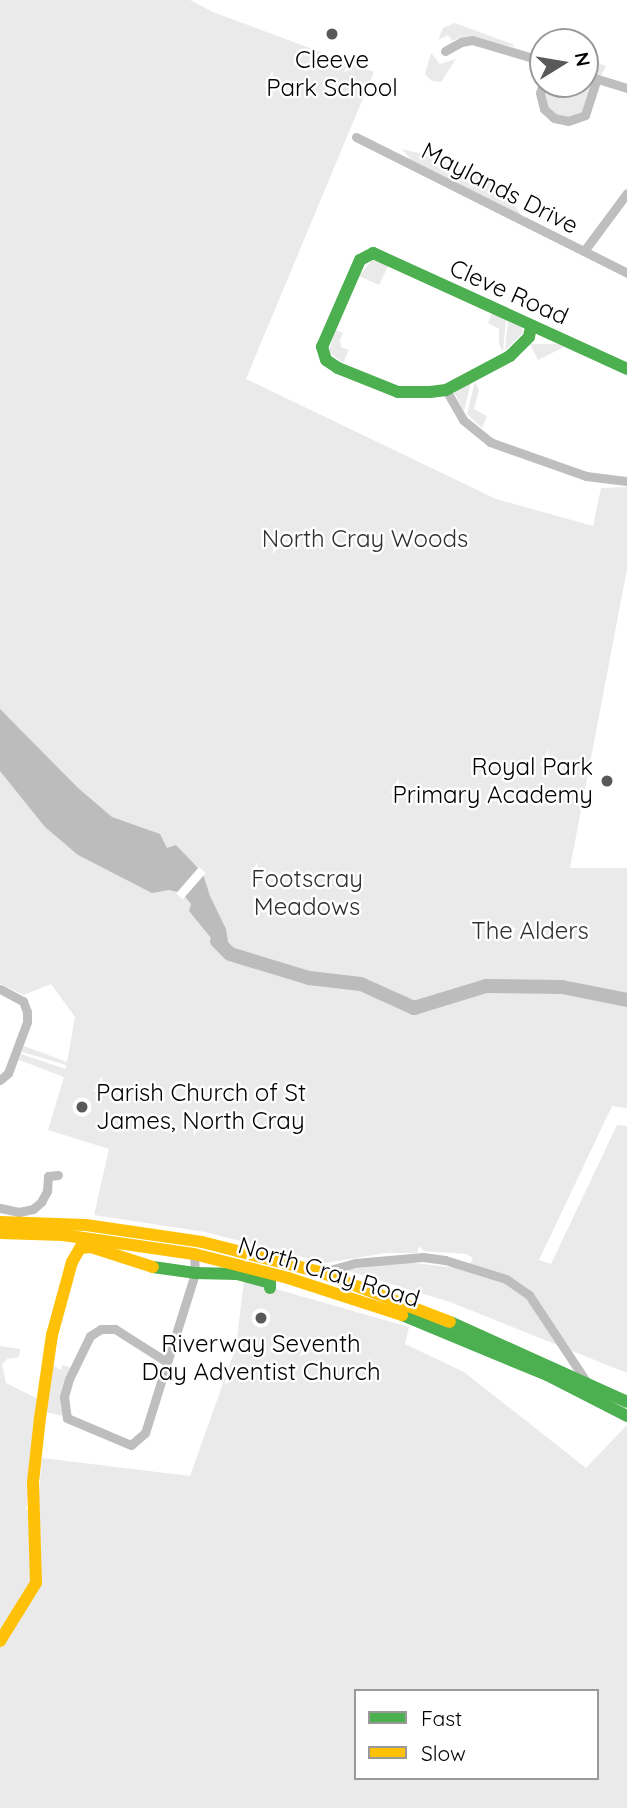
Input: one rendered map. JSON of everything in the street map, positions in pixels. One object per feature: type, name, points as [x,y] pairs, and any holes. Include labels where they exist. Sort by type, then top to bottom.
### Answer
[{"type":"main road","name":"Cleve Road","points":[[446,390],[416,394],[397,392],[338,368],[322,353],[326,331],[360,260],[373,253],[627,369]]},
{"type":"main road","points":[[446,390],[510,356],[528,337],[531,326]]},
{"type":"main road","name":"North Cray Road","points":[[0,1222],[64,1223],[141,1232],[214,1245],[320,1272],[479,1333],[627,1402]]},
{"type":"main road","name":"North Cray Road","points":[[0,1233],[75,1236],[194,1254],[371,1303],[547,1375],[627,1416]]},
{"type":"main road","points":[[0,1642],[36,1583],[37,1558],[32,1529],[36,1456],[52,1335],[72,1262],[80,1248],[91,1247],[148,1266],[195,1273],[237,1274],[270,1283],[270,1288]]},
{"type":"street","points":[[445,51],[461,42],[472,40],[529,57]]},
{"type":"street","points":[[599,80],[627,88]]},
{"type":"street","points":[[541,98],[544,108],[554,118],[569,121],[585,115],[591,98]]},
{"type":"street","name":"Maylands Drive","points":[[356,137],[627,273]]},
{"type":"street","points":[[584,251],[627,193]]},
{"type":"street","points":[[446,390],[463,420],[490,442],[586,476],[627,481]]},
{"type":"street","points":[[0,989],[23,1001],[27,1022],[8,1073],[0,1080]]},
{"type":"street","points":[[0,1208],[19,1212],[33,1209],[41,1202],[47,1173],[58,1175]]},
{"type":"street","points":[[167,1362],[114,1329],[101,1329],[90,1336],[69,1379],[64,1396],[66,1418],[131,1446],[138,1442],[145,1433],[195,1273],[194,1254]]},
{"type":"street","points":[[320,1272],[355,1263],[423,1257],[470,1267],[506,1279],[529,1295],[586,1381]]},
{"type":"green space","name":"Footscray Meadows","points":[[0,0],[190,0],[213,12],[374,72],[246,379],[496,499],[593,526],[601,488],[627,487],[627,569],[570,868],[627,868],[627,1108],[612,1106],[539,1260],[551,1264],[617,1125],[627,1126],[627,1373],[450,1302],[345,1270],[405,1262],[467,1269],[473,1258],[466,1254],[424,1251],[419,1246],[417,1253],[386,1253],[326,1263],[205,1232],[94,1215],[109,1149],[48,1130],[64,1077],[19,1060],[21,1054],[66,1069],[66,1065],[22,1052],[24,1046],[67,1062],[75,1017],[51,984],[24,995],[0,984]]},
{"type":"green space","points":[[455,23],[515,47],[460,38],[452,41],[448,35],[438,40],[443,28]]},
{"type":"green space","points":[[431,53],[440,64],[456,59],[441,82],[432,81],[425,74]]},
{"type":"green space","points":[[599,63],[606,66],[599,75]]},
{"type":"green space","points":[[545,98],[588,98],[585,111],[575,117],[562,117],[550,111]]},
{"type":"green space","points":[[402,149],[426,155],[491,182],[509,198],[522,216],[411,160]]},
{"type":"green space","points":[[372,260],[389,264],[379,285],[359,276]]},
{"type":"green space","points":[[492,313],[506,320],[503,352],[499,344],[499,329],[488,323]]},
{"type":"green space","points":[[508,321],[521,327],[524,332],[505,350]]},
{"type":"green space","points":[[335,329],[343,333],[341,347],[349,350],[343,363],[329,352]]},
{"type":"green space","points":[[530,344],[558,344],[564,347],[538,360]]},
{"type":"green space","points":[[475,381],[479,390],[474,409],[487,416],[482,428],[467,414]]},
{"type":"green space","points":[[471,383],[464,411],[454,392]]},
{"type":"green space","points":[[244,1280],[409,1327],[405,1344],[464,1372],[586,1468],[627,1425],[627,1808],[0,1808],[0,1346],[20,1349],[19,1357],[7,1359],[2,1365],[6,1383],[42,1401],[26,1510],[37,1515],[42,1458],[190,1476],[236,1347]]},
{"type":"green space","points":[[52,1365],[61,1370],[63,1365],[72,1368],[61,1406],[63,1416],[45,1412]]},
{"type":"shaded area","points":[[0,709],[78,788],[112,817],[160,834],[167,848],[176,845],[198,868],[226,929],[230,954],[220,949],[189,911],[191,904],[182,893],[169,890],[152,893],[78,855],[45,827],[0,771]]},
{"type":"pier","points":[[199,867],[206,873],[183,899],[176,893]]},
{"type":"waterway","points":[[217,941],[230,954],[309,978],[361,984],[414,1008],[486,986],[562,987],[627,1000]]},
{"type":"traffic: fast","points":[[531,326],[529,337],[510,356],[446,390],[430,392],[398,392],[338,368],[326,360],[322,347],[360,260],[373,253],[627,369]]},
{"type":"traffic: fast","points":[[153,1267],[195,1273],[237,1274],[270,1283],[270,1288]]},
{"type":"traffic: fast","points":[[402,1315],[547,1375],[627,1416]]},
{"type":"traffic: fast","points":[[450,1322],[627,1402]]},
{"type":"traffic: slow","points":[[0,1222],[86,1225],[202,1242],[320,1272],[450,1322]]},
{"type":"traffic: slow","points":[[0,1233],[63,1235],[194,1254],[288,1278],[402,1315]]},
{"type":"traffic: slow","points":[[0,1641],[36,1583],[33,1482],[40,1418],[52,1335],[72,1262],[80,1248],[91,1247],[153,1267]]},
{"type":"place","name":"Cleeve Park School","points":[[332,34]]},
{"type":"place","name":"Royal Park Primary Academy","points":[[607,781]]},
{"type":"place","name":"Parish Church of St James, North Cray","points":[[82,1107]]},
{"type":"place","name":"Riverway Seventh Day Adventist Church","points":[[261,1318]]},
{"type":"park label","name":"North Cray Woods","points":[[365,539]]},
{"type":"park label","name":"The Alders","points":[[530,931]]}]
